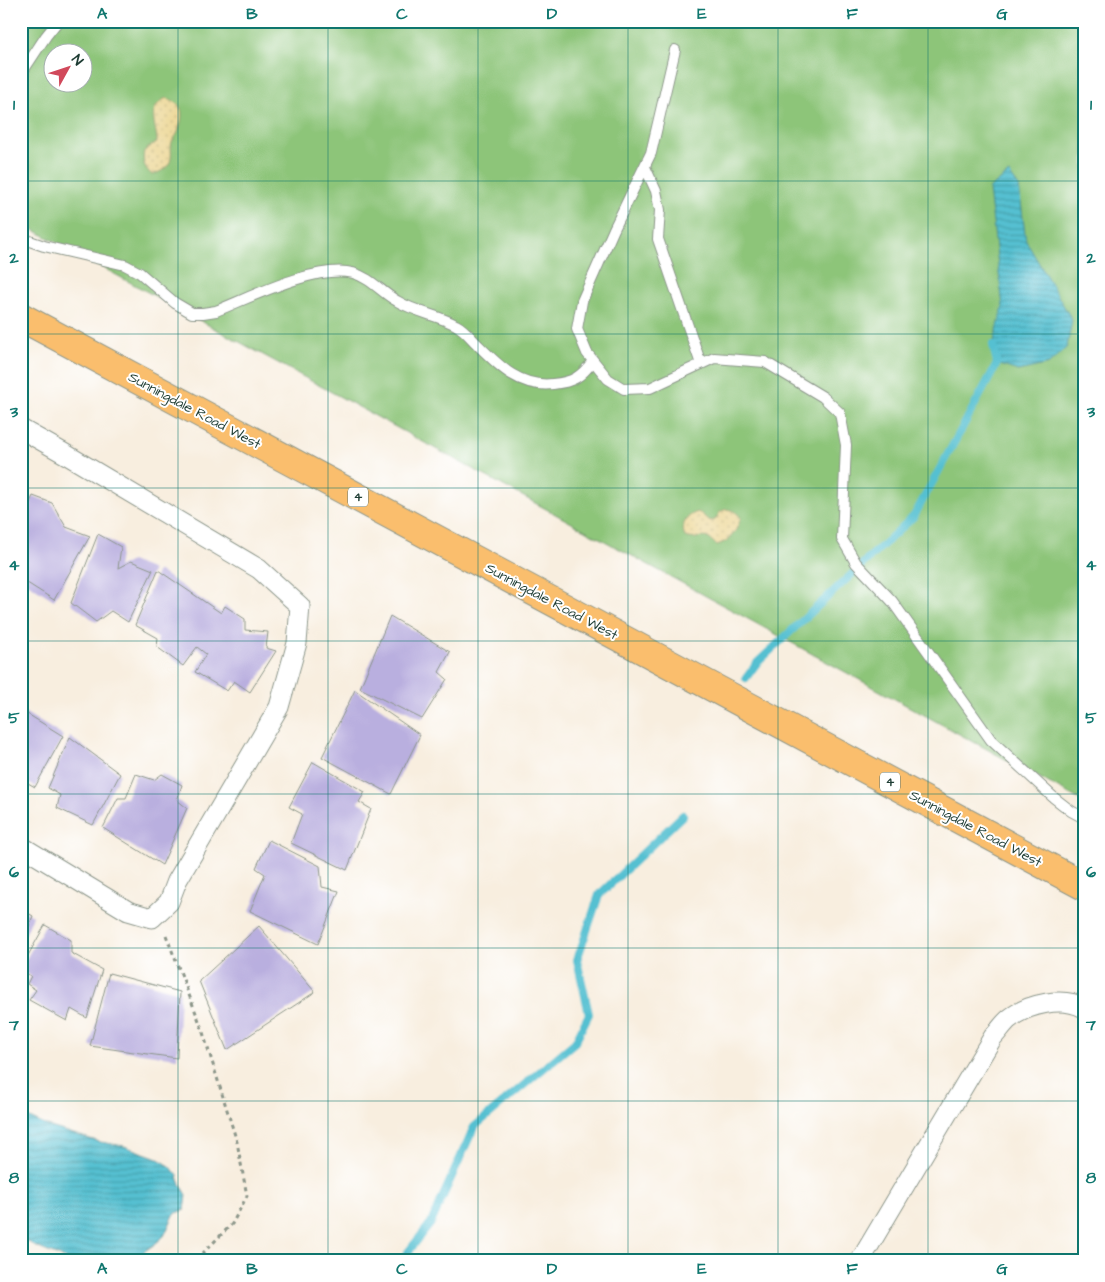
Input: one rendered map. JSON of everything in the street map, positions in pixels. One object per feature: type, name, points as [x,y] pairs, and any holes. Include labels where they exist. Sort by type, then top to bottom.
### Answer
[{"type":"main road","name":"Sunningdale Road West","points":[[21,317],[1084,886]]},
{"type":"street","points":[[21,429],[259,569],[300,606],[297,643],[279,707],[177,881],[169,902],[152,918],[128,911],[21,846]]},
{"type":"street","points":[[860,1261],[988,1045],[999,1031],[1010,1019],[1030,1007],[1054,1002],[1077,1005],[1084,1008]]},
{"type":"lane","points":[[21,74],[58,21]]},
{"type":"lane","points":[[675,50],[651,153],[582,301],[577,329],[587,353],[608,379],[624,389],[650,388],[714,358],[765,362],[823,397],[840,413],[846,446],[842,538],[856,563],[892,600],[991,740],[1053,797],[1084,818]]},
{"type":"lane","points":[[645,167],[656,191],[660,210],[658,239],[702,364]]},
{"type":"lane","points":[[21,238],[44,246],[126,264],[140,272],[175,303],[192,312],[203,314],[216,312],[297,279],[326,272],[351,273],[369,279],[397,301],[457,326],[502,369],[524,382],[542,385],[568,382],[585,371],[593,361]]},
{"type":"path","points":[[166,935],[201,1026],[237,1142],[247,1196],[232,1224],[195,1261]]},
{"type":"green space","points":[[21,21],[1084,21],[1084,802],[21,223]]},
{"type":"sand","points":[[166,98],[180,106],[182,115],[178,133],[171,144],[169,164],[161,171],[152,175],[144,164],[144,151],[157,142],[154,113],[160,102]]},
{"type":"sand","points":[[726,509],[735,512],[741,518],[735,532],[725,542],[716,545],[708,538],[685,537],[683,528],[685,521],[690,515],[698,512],[712,521],[715,520],[720,512]]},
{"type":"water","points":[[1009,173],[1019,187],[1026,241],[1072,320],[1067,347],[1049,364],[1018,371],[997,364],[993,345],[1003,307],[989,189]]},
{"type":"water","points":[[21,1114],[47,1126],[100,1142],[124,1146],[155,1157],[170,1166],[178,1176],[187,1195],[185,1210],[175,1213],[164,1236],[130,1261],[71,1261],[36,1247],[21,1237]]},
{"type":"building","points":[[33,496],[52,503],[66,527],[90,536],[54,600],[21,579],[21,521]]},
{"type":"building","points":[[21,499],[27,502],[21,513]]},
{"type":"building","points":[[98,534],[121,547],[118,568],[131,561],[153,570],[128,622],[111,611],[96,622],[71,603]]},
{"type":"building","points":[[158,570],[221,613],[225,606],[245,619],[245,630],[268,632],[266,648],[276,651],[250,692],[234,681],[227,691],[195,672],[206,654],[197,647],[183,666],[157,647],[158,638],[135,625]]},
{"type":"building","points":[[390,616],[450,652],[439,672],[447,679],[422,719],[360,688]]},
{"type":"building","points":[[355,690],[420,735],[391,794],[322,757]]},
{"type":"building","points":[[21,710],[63,736],[35,787],[21,779]]},
{"type":"building","points":[[70,737],[120,774],[93,825],[57,808],[60,795],[48,788]]},
{"type":"building","points":[[313,762],[365,792],[359,802],[371,809],[347,870],[291,843],[302,814],[289,807]]},
{"type":"building","points":[[136,774],[154,780],[162,774],[182,785],[177,800],[187,808],[162,865],[103,828],[118,798],[126,798]]},
{"type":"building","points":[[269,840],[320,866],[322,887],[339,891],[318,944],[250,911],[265,874],[256,868]]},
{"type":"building","points":[[21,909],[33,916],[21,945]]},
{"type":"building","points":[[45,925],[71,940],[71,953],[102,970],[87,1018],[71,1009],[67,1021],[29,1000],[36,990],[27,984],[31,976],[21,971],[21,968]]},
{"type":"building","points":[[259,926],[315,992],[227,1050],[199,981]]},
{"type":"building","points":[[109,973],[180,992],[177,1058],[90,1046]]},
{"type":"waterway","points":[[746,678],[757,663],[914,516],[997,364],[993,345]]},
{"type":"waterway","points":[[401,1261],[431,1223],[474,1127],[575,1042],[589,1014],[577,960],[599,895],[683,815]]}]
